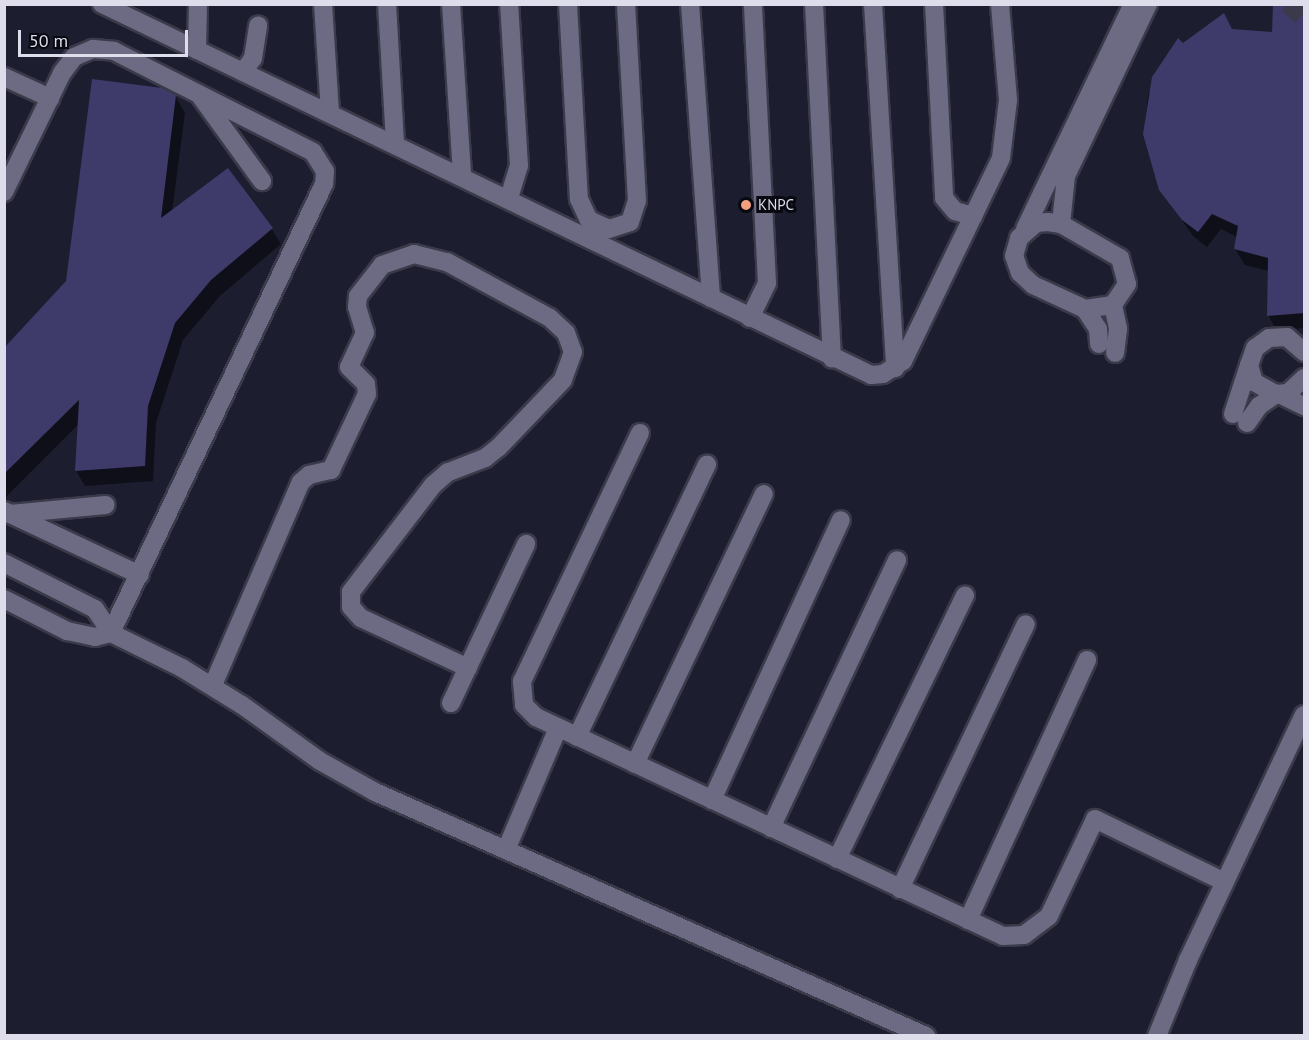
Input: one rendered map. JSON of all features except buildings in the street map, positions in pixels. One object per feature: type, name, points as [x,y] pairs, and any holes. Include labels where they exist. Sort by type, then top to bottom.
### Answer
[{"type":"lane","points":[[102,4],[462,175],[832,359],[871,375],[895,368],[908,351],[1001,158],[1006,136],[1008,100],[1000,4]]},
{"type":"lane","points":[[197,50],[198,4]]},
{"type":"lane","points":[[324,4],[330,112]]},
{"type":"lane","points":[[387,4],[395,143]]},
{"type":"lane","points":[[451,4],[462,175]]},
{"type":"lane","points":[[509,4],[519,166],[509,198]]},
{"type":"lane","points":[[568,4],[579,199],[589,220],[615,228],[632,219],[638,191],[626,4]]},
{"type":"lane","points":[[690,4],[711,298]]},
{"type":"lane","points":[[750,318],[767,283],[753,4]]},
{"type":"lane","points":[[814,4],[832,359]]},
{"type":"lane","points":[[873,4],[895,368]]},
{"type":"lane","points":[[934,4],[944,198],[955,211],[973,216]]},
{"type":"lane","points":[[1099,344],[1098,329],[1085,309],[1033,285],[1020,273],[1014,256],[1133,4]]},
{"type":"lane","points":[[1061,224],[1066,176],[1148,4]]},
{"type":"lane","points":[[243,72],[253,58],[258,25]]},
{"type":"lane","points":[[4,192],[50,98],[75,57],[103,49],[201,95],[313,152],[323,164],[326,177],[111,633]]},
{"type":"lane","points":[[4,77],[50,98]]},
{"type":"lane","points":[[201,95],[262,181]]},
{"type":"lane","points":[[1025,229],[1036,223],[1061,224],[1120,258],[1127,284],[1113,305],[1118,329],[1115,353]]},
{"type":"lane","points":[[213,685],[301,482],[309,475],[325,474],[335,465],[367,394],[366,384],[349,367],[365,333],[357,307],[358,296],[382,264],[414,254],[447,262],[550,318],[566,333],[573,352],[563,380],[492,453],[448,472],[433,485],[351,592],[351,607],[361,618],[468,668]]},
{"type":"lane","points":[[1085,309],[1113,305]]},
{"type":"lane","points":[[1292,390],[1259,406],[1240,419],[1255,348],[1269,338],[1302,345]]},
{"type":"lane","points":[[1250,365],[1254,382],[1292,390],[1305,406]]},
{"type":"lane","points":[[640,433],[522,681],[522,697],[529,712],[558,728],[993,933],[1013,937],[1042,924],[1095,819],[1225,882]]},
{"type":"lane","points":[[577,737],[707,464]]},
{"type":"lane","points":[[635,764],[764,494]]},
{"type":"lane","points":[[7,512],[106,505]]},
{"type":"lane","points":[[7,512],[140,575]]},
{"type":"lane","points":[[712,800],[841,520]]},
{"type":"lane","points":[[451,703],[526,544]]},
{"type":"lane","points":[[771,828],[897,560]]},
{"type":"lane","points":[[4,562],[95,609],[111,633],[213,685],[347,777],[506,850],[926,1035]]},
{"type":"lane","points":[[837,859],[965,595]]},
{"type":"lane","points":[[4,599],[67,631],[95,636],[111,633]]},
{"type":"lane","points":[[900,889],[1026,624]]},
{"type":"lane","points":[[968,920],[1088,660]]},
{"type":"lane","points":[[1157,1035],[1225,882],[1305,715]]},
{"type":"lane","points":[[506,850],[558,728]]},
{"type":"tunnel","points":[[1288,4],[1304,19]]},
{"type":"place","name":"KNPC","points":[[746,205]]}]
